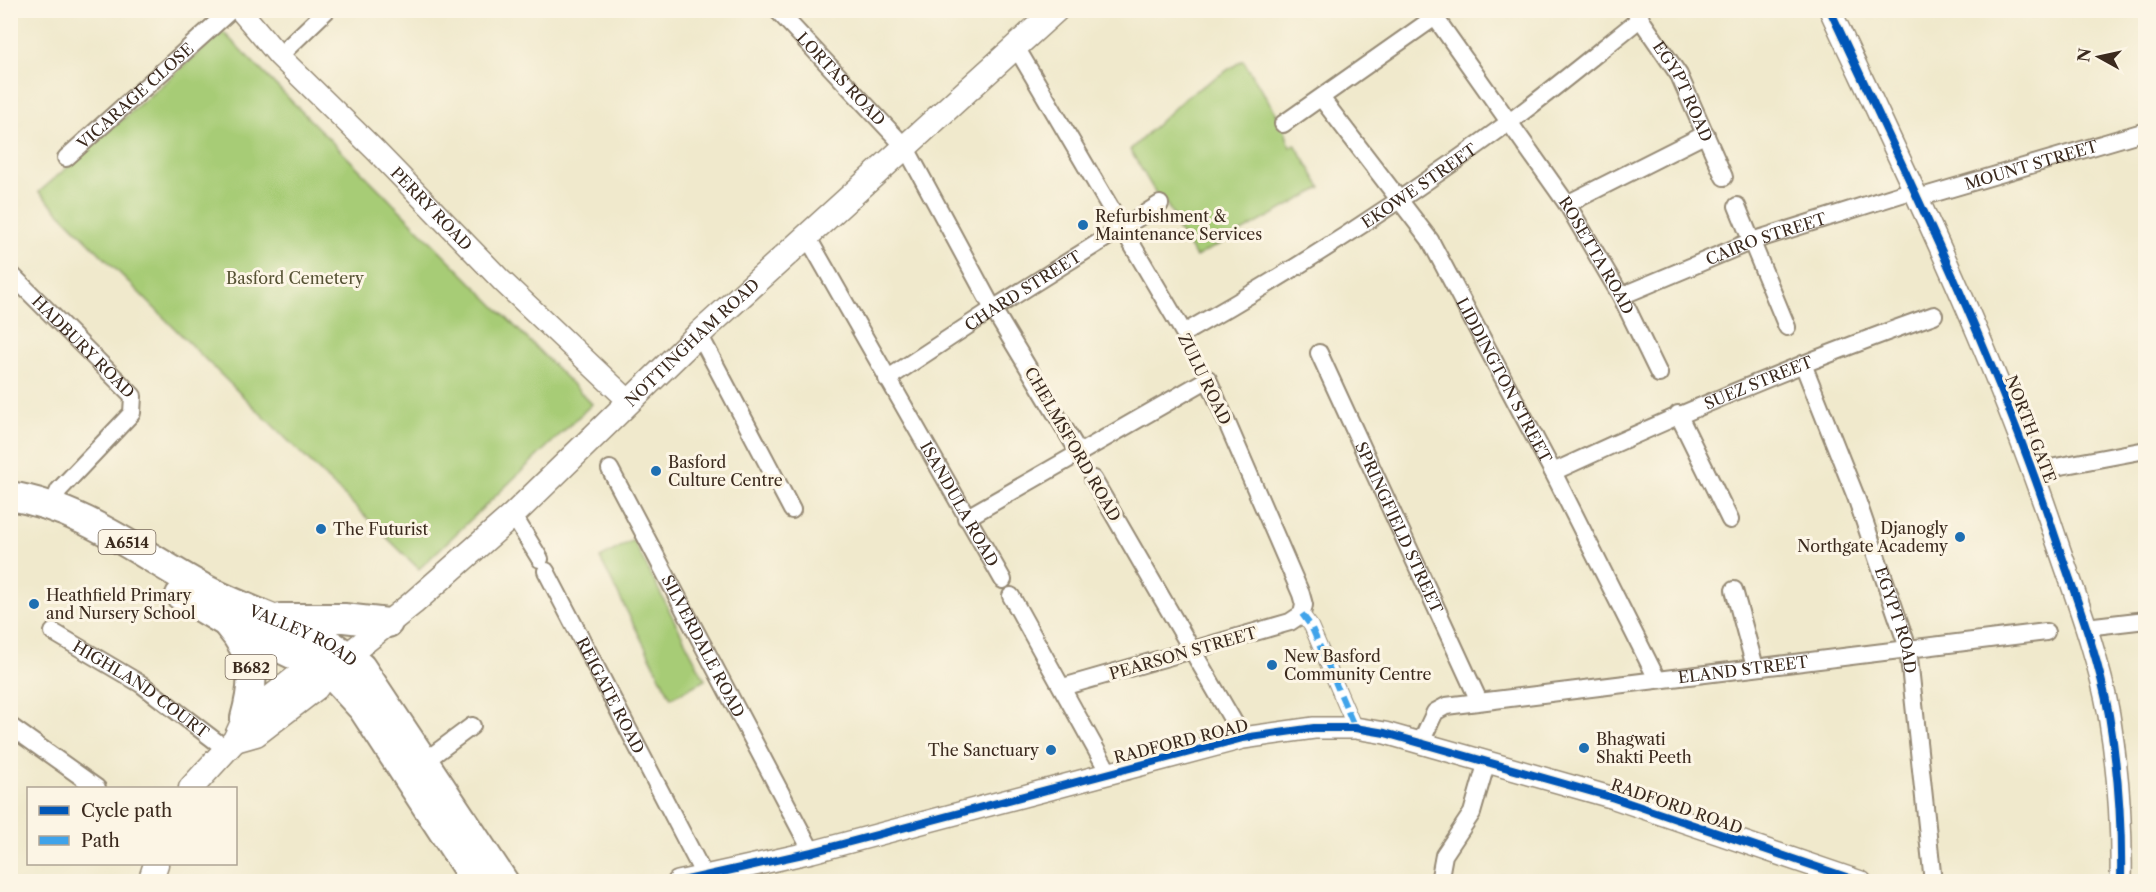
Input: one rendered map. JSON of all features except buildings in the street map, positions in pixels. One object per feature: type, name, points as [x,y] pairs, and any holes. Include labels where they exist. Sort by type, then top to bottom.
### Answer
[{"type":"highway","name":"VALLEY ROAD","points":[[10,496],[51,508],[110,532],[204,588],[264,617],[330,644],[337,664],[363,709],[476,882]]},
{"type":"highway","name":"VALLEY ROAD","points":[[10,516],[72,533],[227,623],[369,675],[504,882]]},
{"type":"highway","points":[[264,617],[344,618],[388,623]]},
{"type":"highway","name":"B682","points":[[227,623],[244,642],[250,659],[252,689],[235,736]]},
{"type":"main road","name":"NOTTINGHAM ROAD","points":[[337,664],[513,515],[699,334],[808,238],[1056,10]]},
{"type":"main road","name":"B682","points":[[193,787],[235,736],[306,670],[337,664]]},
{"type":"main road","points":[[150,882],[156,865]]},
{"type":"street","name":"VICARAGE CLOSE","points":[[66,158],[231,10]]},
{"type":"street","name":"PERRY ROAD","points":[[240,10],[279,56],[375,150],[502,281],[630,402]]},
{"type":"street","points":[[279,56],[327,10]]},
{"type":"street","name":"LORTAS ROAD","points":[[777,10],[906,148]]},
{"type":"street","name":"NORTH GATE","points":[[1830,10],[1967,303],[2034,471],[2086,627],[2109,714],[2120,813],[2121,882]]},
{"type":"street","name":"EKOWE STREET","points":[[1184,333],[1235,304],[1398,201],[1510,122],[1638,14]]},
{"type":"street","name":"EGYPT ROAD","points":[[1638,14],[1679,75],[1724,177]]},
{"type":"street","name":"ROSETTA ROAD","points":[[1322,99],[1435,17],[1567,204],[1621,296],[1659,374]]},
{"type":"street","name":"ZULU ROAD","points":[[1016,47],[1184,333]]},
{"type":"street","points":[[1283,124],[1322,99]]},
{"type":"street","name":"LIDDINGTON STREET","points":[[1322,99],[1430,240],[1553,472],[1657,679]]},
{"type":"street","name":"MOUNT STREET","points":[[1916,194],[2145,131]]},
{"type":"street","points":[[1567,204],[1706,134]]},
{"type":"street","name":"CHELMSFORD ROAD","points":[[906,148],[993,309],[1078,451]]},
{"type":"street","name":"CAIRO STREET","points":[[1621,296],[1752,241],[1916,194]]},
{"type":"street","name":"CHARD STREET","points":[[887,379],[1160,204]]},
{"type":"street","points":[[1737,206],[1787,327]]},
{"type":"street","name":"ISANDULA ROAD","points":[[808,238],[1003,580]]},
{"type":"street","name":"HADBURY ROAD","points":[[10,273],[133,396],[132,413],[59,490],[51,508]]},
{"type":"street","name":"SUEZ STREET","points":[[1553,472],[1678,414],[1863,339],[1934,315]]},
{"type":"street","points":[[699,334],[792,510]]},
{"type":"street","name":"SPRINGFIELD STREET","points":[[1319,353],[1479,701]]},
{"type":"street","name":"EGYPT ROAD","points":[[1803,364],[1856,497],[1908,648],[1933,882]]},
{"type":"street","name":"ZULU ROAD","points":[[1078,451],[1208,379],[1301,594],[1304,605],[1302,614],[1311,626],[1355,728]]},
{"type":"street","points":[[1678,414],[1730,520]]},
{"type":"street","points":[[2034,471],[2145,450]]},
{"type":"street","points":[[966,518],[1078,451]]},
{"type":"street","name":"SILVERDALE ROAD","points":[[610,469],[812,852]]},
{"type":"street","name":"CHELMSFORD ROAD","points":[[1093,479],[1243,738]]},
{"type":"street","name":"REIGATE ROAD","points":[[513,515],[543,565],[705,877]]},
{"type":"street","points":[[1734,590],[1755,667]]},
{"type":"street","points":[[1011,596],[1109,773]]},
{"type":"street","name":"PEARSON STREET","points":[[1063,687],[1290,622],[1302,614]]},
{"type":"street","points":[[2086,627],[2145,620]]},
{"type":"street","name":"HIGHLAND COURT","points":[[53,632],[235,736]]},
{"type":"street","name":"ELAND STREET","points":[[1421,742],[1435,712],[1446,706],[2046,632]]},
{"type":"street","points":[[10,726],[95,787]]},
{"type":"street","points":[[425,761],[472,726]]},
{"type":"street","name":"RADFORD ROAD","points":[[678,882],[812,852],[1243,738],[1305,729],[1355,728],[1421,742],[1614,798],[1861,882]]},
{"type":"street","points":[[1439,882],[1444,855],[1472,813],[1487,761]]},
{"type":"green space","name":"Basford Cemetery","points":[[223,32],[592,404],[419,569],[39,192]]},
{"type":"green space","points":[[1243,60],[1283,124],[1290,147],[1295,144],[1321,188],[1196,257],[1172,220],[1175,218],[1161,195],[1158,197],[1130,150],[1187,96]]},
{"type":"green space","points":[[633,540],[705,680],[671,698],[600,558]]},
{"type":"marked path","points":[[1302,614],[1311,626],[1355,728]]},
{"type":"cycle path","points":[[1830,10],[1979,336],[2031,469],[2078,602],[2099,670],[2109,715],[2119,798],[2121,882]]},
{"type":"cycle path","points":[[678,882],[812,852],[1243,738],[1314,728],[1355,728],[1385,733],[1614,798],[1861,882]]},
{"type":"place","name":"Refurbishment & Maintenance Services","points":[[1083,225]]},
{"type":"place","name":"Basford Culture Centre","points":[[656,471]]},
{"type":"place","name":"The Futurist","points":[[321,529]]},
{"type":"place","name":"Djanogly Northgate Academy","points":[[1960,537]]},
{"type":"place","name":"Heathfield Primary and Nursery School","points":[[34,604]]},
{"type":"place","name":"New Basford Community Centre","points":[[1272,665]]},
{"type":"place","name":"Bhagwati Shakti Peeth","points":[[1584,748]]},
{"type":"place","name":"The Sanctuary","points":[[1051,750]]}]
